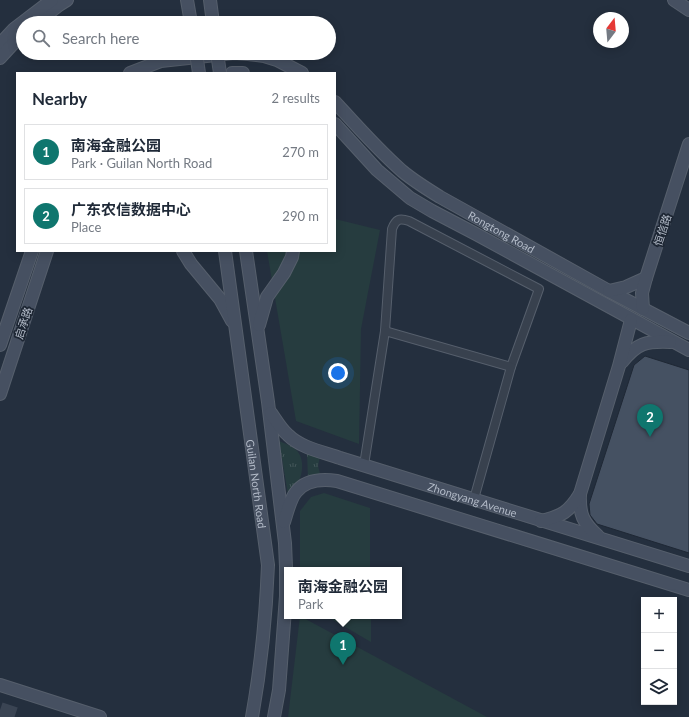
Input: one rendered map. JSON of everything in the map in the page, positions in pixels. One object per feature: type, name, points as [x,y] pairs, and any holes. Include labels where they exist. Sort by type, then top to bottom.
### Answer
[{"type":"main road","points":[[31,16],[52,0]]},
{"type":"main road","points":[[45,16],[67,0]]},
{"type":"main road","points":[[187,0],[190,16]]},
{"type":"main road","points":[[210,0],[212,16]]},
{"type":"main road","points":[[674,0],[689,10]]},
{"type":"main road","points":[[0,44],[16,27]]},
{"type":"main road","points":[[0,58],[16,41]]},
{"type":"main road","points":[[132,72],[160,61],[169,60]]},
{"type":"main road","points":[[197,60],[199,72]]},
{"type":"main road","points":[[218,60],[220,72]]},
{"type":"main road","points":[[278,60],[300,72]]},
{"type":"main road","name":"Rongtong Road","points":[[336,103],[386,156],[420,184],[440,197],[609,291],[689,333]]},
{"type":"main road","name":"Rongtong Road","points":[[336,125],[377,170],[410,198],[631,320],[689,350]]},
{"type":"main road","name":"恒信路","points":[[642,309],[642,293],[646,278],[689,144]]},
{"type":"main road","name":"启承路","points":[[1,338],[32,252]]},
{"type":"main road","name":"启承路","points":[[0,394],[47,252]]},
{"type":"main road","points":[[184,252],[191,264],[220,299],[236,330]]},
{"type":"main road","name":"Guilan North Road","points":[[225,252],[268,565],[264,632],[252,717]]},
{"type":"main road","name":"Guilan North Road","points":[[246,252],[269,411],[283,525],[286,567]]},
{"type":"main road","points":[[258,330],[267,297],[284,273],[293,252]]},
{"type":"main road","points":[[609,291],[626,287],[646,278]]},
{"type":"main road","points":[[541,520],[558,516],[566,512],[574,504],[580,494],[619,366],[631,320]]},
{"type":"main road","points":[[1,338],[16,344]]},
{"type":"main road","points":[[619,366],[627,356],[640,345],[658,342],[673,342]]},
{"type":"main road","name":"Zhongyang Avenue","points":[[269,411],[288,436],[297,442],[312,448],[689,566]]},
{"type":"main road","name":"Zhongyang Avenue","points":[[283,525],[296,492],[303,486],[314,481],[326,479],[337,481],[689,590]]},
{"type":"main road","points":[[580,494],[580,512],[589,529],[600,539]]},
{"type":"main road","name":"Guilan North Road","points":[[274,717],[279,690],[284,619]]},
{"type":"main road","points":[[0,685],[100,717]]},
{"type":"main road","points":[[244,717],[256,693]]},
{"type":"street","points":[[364,465],[385,331],[392,229],[394,223],[403,219],[539,289],[511,367],[474,499]]},
{"type":"street","points":[[385,331],[511,367]]},
{"type":"green space","points":[[336,219],[380,230],[361,329],[359,444],[296,421],[267,252],[336,252]]},
{"type":"green space","points":[[279,441],[296,450],[301,457],[302,462],[302,472],[299,481],[288,494]]},
{"type":"green space","points":[[307,453],[320,456],[318,466],[320,474],[308,477]]},
{"type":"green space","points":[[324,493],[370,508],[370,567],[300,567],[300,511],[311,497]]},
{"type":"green space","points":[[300,619],[306,619],[487,717],[288,717]]},
{"type":"green space","points":[[331,619],[371,619],[371,642]]},
{"type":"building","points":[[645,356],[689,370],[689,553],[597,524],[590,515],[589,504],[634,365]]},
{"type":"tunnel","points":[[0,710],[21,717]]},
{"type":"place","name":"广东农信数据中心","points":[[650,437]]},
{"type":"place","name":"南海金融公园","points":[[343,665]]}]
